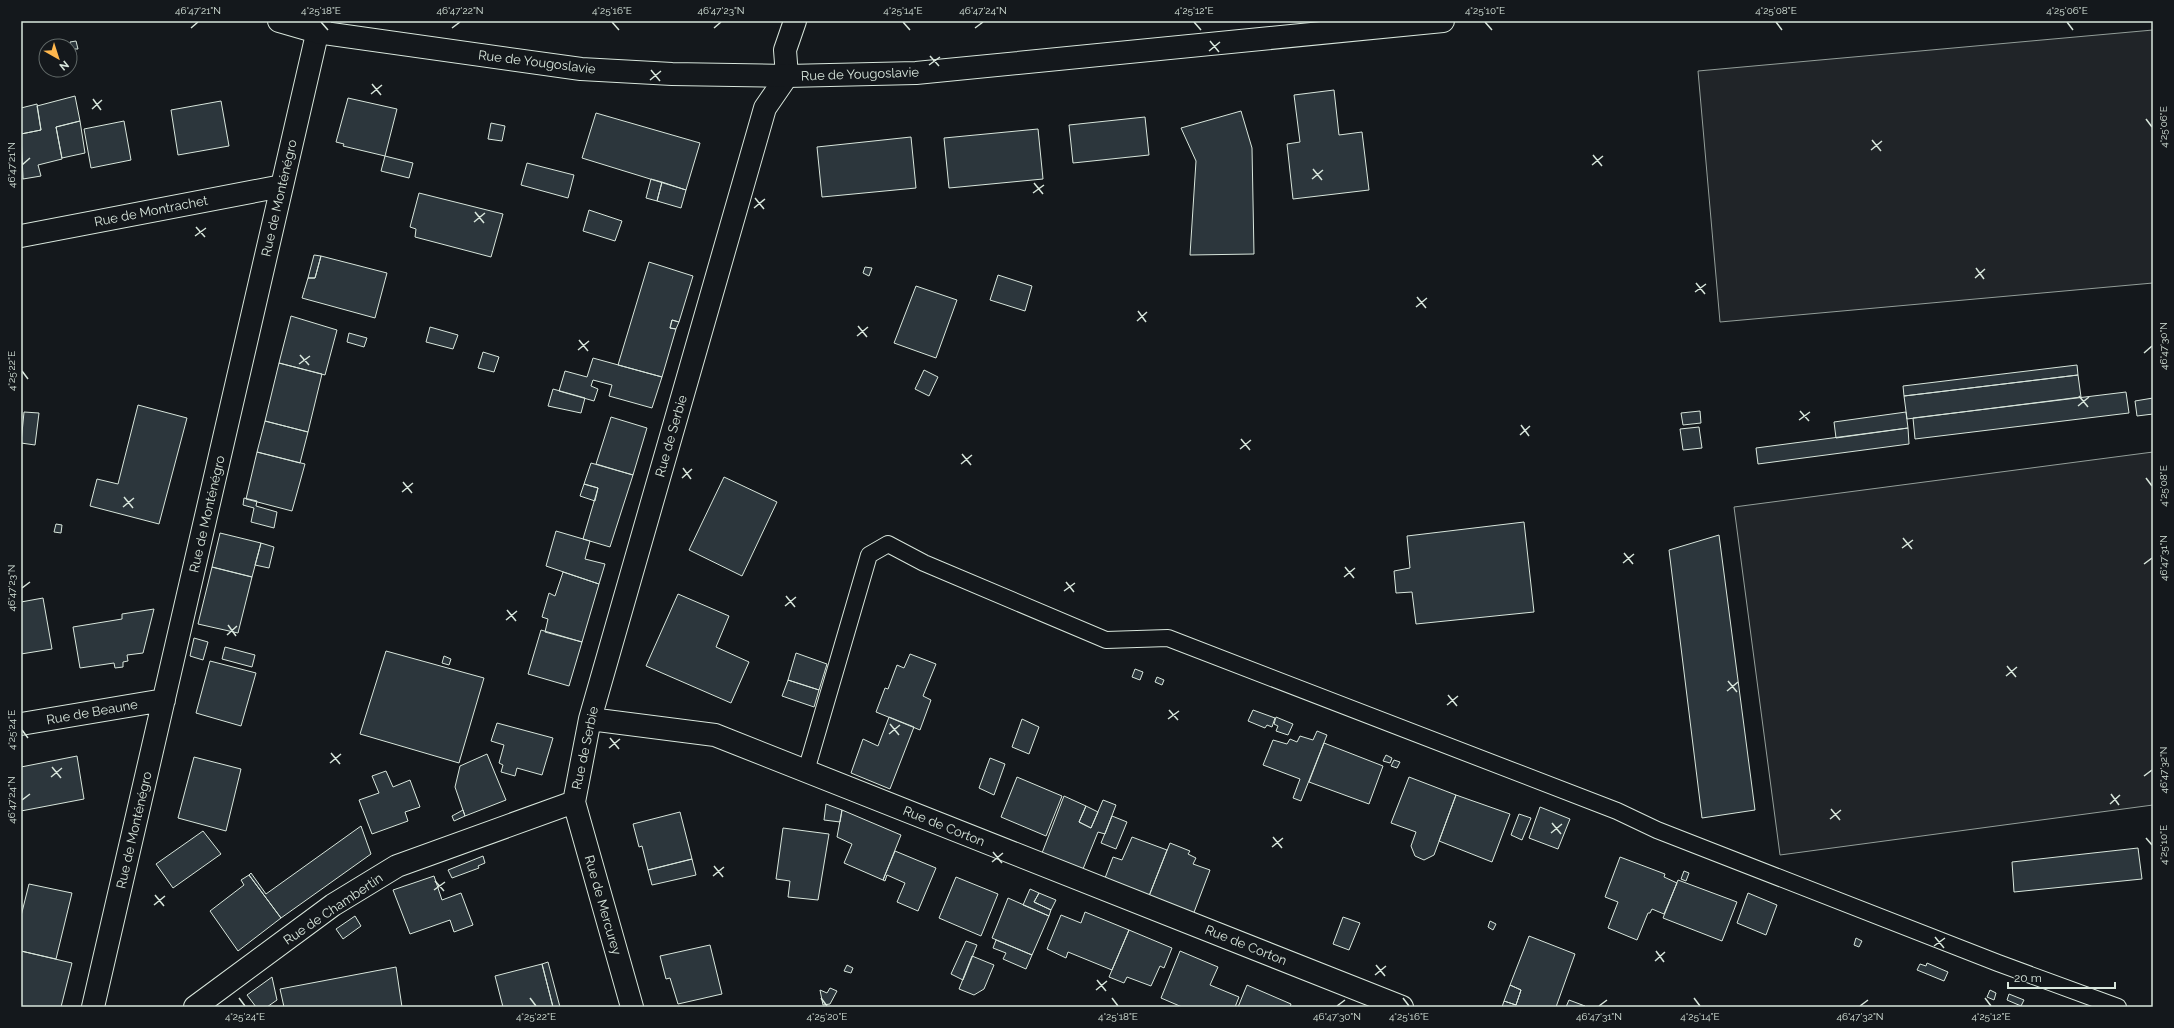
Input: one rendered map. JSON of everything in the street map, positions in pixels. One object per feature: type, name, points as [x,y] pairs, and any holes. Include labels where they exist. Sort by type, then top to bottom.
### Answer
[{"type":"street","name":"Rue de Yougoslavie","points":[[280,21],[581,69],[672,74],[787,76],[916,73],[1443,21]]},
{"type":"street","points":[[787,76],[785,50],[795,21]]},
{"type":"street","name":"Rue de Monténégro","points":[[93,1007],[318,26]]},
{"type":"street","name":"Rue de Serbie","points":[[574,802],[590,719],[766,108],[787,76]]},
{"type":"street","name":"Rue de Montrachet","points":[[21,236],[282,186]]},
{"type":"street","name":"Rue de Beaune","points":[[21,724],[164,700]]},
{"type":"street","name":"Rue de Corton","points":[[590,719],[715,735],[1402,1007]]},
{"type":"street","name":"Rue de Chambertin","points":[[195,1007],[333,905],[397,866],[574,802]]},
{"type":"street","name":"Rue de Mercurey","points":[[574,802],[632,1007]]},
{"type":"lane","points":[[806,771],[869,555],[888,544],[924,563],[1106,640],[1168,638],[1617,811],[1657,830],[1998,963],[2118,1007]]},
{"type":"shaded area","points":[[2153,30],[2153,283],[1720,322],[1698,71]]},
{"type":"shaded area","points":[[2153,452],[2153,805],[1780,855],[1734,507]]},
{"type":"building","points":[[1334,90],[1339,135],[1362,132],[1369,190],[1293,199],[1287,144],[1300,142],[1294,95]]},
{"type":"building","points":[[75,96],[80,121],[56,127],[62,159],[38,165],[41,176],[23,179],[21,134],[41,130],[37,106]]},
{"type":"building","points":[[348,98],[397,109],[385,156],[343,146],[344,144],[336,142]]},
{"type":"building","points":[[221,101],[229,146],[178,155],[171,110]]},
{"type":"building","points":[[37,104],[41,130],[21,134],[21,108]]},
{"type":"building","points":[[1241,111],[1252,148],[1254,254],[1190,255],[1196,161],[1181,128]]},
{"type":"building","points":[[596,113],[700,143],[686,190],[582,158]]},
{"type":"building","points":[[1145,117],[1149,155],[1073,163],[1069,125]]},
{"type":"building","points":[[80,121],[85,153],[62,158],[56,127]]},
{"type":"building","points":[[124,121],[131,160],[91,168],[84,129]]},
{"type":"building","points":[[491,123],[505,126],[502,141],[488,139]]},
{"type":"building","points":[[1038,129],[1043,179],[949,188],[944,138]]},
{"type":"building","points":[[911,137],[916,188],[822,197],[817,147]]},
{"type":"building","points":[[385,156],[413,163],[409,178],[381,171]]},
{"type":"building","points":[[527,163],[574,175],[568,198],[521,185]]},
{"type":"building","points":[[651,179],[662,182],[657,201],[646,198]]},
{"type":"building","points":[[662,182],[686,190],[681,208],[657,201]]},
{"type":"building","points":[[419,193],[503,214],[491,257],[415,237],[416,229],[410,227]]},
{"type":"building","points":[[589,210],[622,221],[615,241],[583,231]]},
{"type":"building","points":[[314,255],[321,256],[315,278],[308,278]]},
{"type":"building","points":[[321,256],[387,273],[375,318],[302,298],[308,278],[315,278]]},
{"type":"building","points":[[649,262],[693,276],[679,322],[672,320],[670,328],[676,329],[662,377],[618,365]]},
{"type":"building","points":[[865,267],[872,268],[869,276],[863,273]]},
{"type":"building","points":[[998,275],[1032,286],[1025,311],[990,300]]},
{"type":"building","points":[[916,286],[957,300],[936,358],[894,343]]},
{"type":"building","points":[[291,316],[337,330],[325,375],[279,363]]},
{"type":"building","points":[[672,320],[679,322],[676,329],[670,328]]},
{"type":"building","points":[[430,327],[458,335],[453,349],[426,342]]},
{"type":"building","points":[[349,333],[367,338],[364,347],[347,342]]},
{"type":"building","points":[[483,352],[499,357],[494,372],[478,368]]},
{"type":"building","points":[[593,358],[662,377],[652,408],[609,396],[612,385],[593,380],[591,386],[598,389],[594,401],[559,391],[565,371],[587,377]]},
{"type":"building","points":[[279,363],[322,374],[308,432],[265,421]]},
{"type":"building","points":[[2077,365],[2078,375],[1904,396],[1903,386]]},
{"type":"building","points":[[924,370],[938,377],[929,396],[915,389]]},
{"type":"building","points":[[2078,375],[2081,397],[1907,419],[1904,396]]},
{"type":"building","points":[[553,389],[585,398],[581,413],[548,406]]},
{"type":"building","points":[[2126,392],[2129,413],[1915,439],[1913,418]]},
{"type":"building","points":[[2153,398],[2153,414],[2137,416],[2135,401]]},
{"type":"building","points":[[138,405],[187,418],[159,524],[90,506],[97,479],[118,484]]},
{"type":"building","points":[[1700,411],[1701,423],[1683,425],[1681,413]]},
{"type":"building","points":[[24,412],[39,413],[35,445],[21,443]]},
{"type":"building","points":[[1906,412],[1908,428],[1836,438],[1834,422]]},
{"type":"building","points":[[611,417],[647,428],[633,475],[596,464]]},
{"type":"building","points":[[265,421],[308,432],[300,463],[257,452]]},
{"type":"building","points":[[1699,427],[1702,448],[1683,450],[1680,429]]},
{"type":"building","points":[[1908,428],[1909,444],[1758,464],[1756,448]]},
{"type":"building","points":[[257,452],[305,464],[292,511],[246,499]]},
{"type":"building","points":[[591,463],[633,475],[610,547],[583,539],[598,488],[584,484]]},
{"type":"building","points":[[724,477],[777,502],[742,576],[689,550]]},
{"type":"building","points":[[584,484],[598,488],[595,501],[580,496]]},
{"type":"building","points":[[244,498],[257,501],[256,506],[277,512],[274,528],[251,522],[254,508],[243,505]]},
{"type":"building","points":[[1524,522],[1534,612],[1416,624],[1412,592],[1396,593],[1394,571],[1410,568],[1407,536]]},
{"type":"building","points":[[56,524],[62,525],[61,533],[54,532]]},
{"type":"building","points":[[556,531],[590,541],[585,559],[605,564],[599,584],[546,566]]},
{"type":"building","points":[[220,533],[261,543],[252,577],[212,567]]},
{"type":"building","points":[[1719,535],[1755,810],[1702,818],[1669,550]]},
{"type":"building","points":[[261,543],[274,547],[269,568],[255,565]]},
{"type":"building","points":[[212,567],[252,577],[238,633],[198,624]]},
{"type":"building","points":[[563,572],[599,584],[582,642],[545,632],[548,619],[542,617],[549,593],[555,596]]},
{"type":"building","points":[[678,594],[729,616],[716,647],[749,662],[731,703],[646,666]]},
{"type":"building","points":[[43,598],[52,649],[21,654],[21,602]]},
{"type":"building","points":[[154,609],[143,653],[127,655],[128,661],[123,662],[123,667],[115,668],[114,663],[80,668],[73,627],[122,619],[122,614]]},
{"type":"building","points":[[541,630],[582,642],[569,686],[528,674]]},
{"type":"building","points":[[194,638],[208,642],[203,660],[190,656]]},
{"type":"building","points":[[225,647],[255,655],[252,667],[222,659]]},
{"type":"building","points":[[386,651],[484,678],[459,763],[360,734]]},
{"type":"building","points":[[796,653],[827,664],[819,690],[788,680]]},
{"type":"building","points":[[910,654],[936,664],[923,696],[931,700],[920,730],[876,712],[885,688],[888,689],[897,665],[904,668]]},
{"type":"building","points":[[444,656],[451,659],[449,665],[442,663]]},
{"type":"building","points":[[210,661],[256,673],[241,726],[196,713]]},
{"type":"building","points":[[1135,669],[1143,672],[1140,680],[1132,677]]},
{"type":"building","points":[[1157,677],[1164,680],[1162,685],[1155,682]]},
{"type":"building","points":[[788,680],[819,690],[814,707],[782,696]]},
{"type":"building","points":[[1253,710],[1275,718],[1272,727],[1267,725],[1265,728],[1248,721]]},
{"type":"building","points":[[889,717],[914,727],[890,789],[851,773],[863,739],[878,746]]},
{"type":"building","points":[[1276,717],[1293,724],[1288,735],[1276,731],[1278,726],[1274,724]]},
{"type":"building","points":[[1022,719],[1039,727],[1029,754],[1012,747]]},
{"type":"building","points":[[497,723],[553,738],[542,775],[517,768],[515,776],[501,772],[503,765],[499,763],[504,745],[491,741]]},
{"type":"building","points":[[1317,731],[1327,735],[1301,801],[1293,798],[1300,779],[1263,765],[1273,740],[1287,744],[1290,739],[1297,742],[1300,736],[1313,740]]},
{"type":"building","points":[[1324,743],[1383,766],[1369,804],[1309,782]]},
{"type":"building","points":[[487,754],[506,800],[465,816],[455,787],[460,766]]},
{"type":"building","points":[[1386,755],[1392,758],[1390,763],[1383,761]]},
{"type":"building","points":[[77,756],[84,799],[21,811],[21,767]]},
{"type":"building","points":[[194,757],[241,769],[226,831],[178,818]]},
{"type":"building","points":[[990,758],[1005,764],[994,795],[979,788]]},
{"type":"building","points":[[1394,760],[1400,762],[1397,768],[1391,766]]},
{"type":"building","points":[[386,771],[393,787],[410,780],[420,807],[405,812],[408,821],[372,834],[359,800],[379,793],[372,776]]},
{"type":"building","points":[[1017,777],[1062,796],[1046,836],[1001,817]]},
{"type":"building","points":[[1409,777],[1456,795],[1434,855],[1424,860],[1415,856],[1411,846],[1416,832],[1391,823]]},
{"type":"building","points":[[1456,795],[1510,814],[1492,862],[1439,841]]},
{"type":"building","points":[[1064,796],[1086,806],[1079,822],[1091,828],[1103,800],[1116,805],[1105,834],[1098,832],[1083,869],[1042,853]]},
{"type":"building","points":[[826,804],[842,810],[840,822],[824,820]]},
{"type":"building","points":[[1086,806],[1098,812],[1091,828],[1079,822]]},
{"type":"building","points":[[1540,807],[1570,819],[1558,849],[1529,838]]},
{"type":"building","points":[[463,810],[465,816],[454,821],[452,816]]},
{"type":"building","points":[[842,810],[901,835],[883,880],[844,863],[852,844],[837,837]]},
{"type":"building","points":[[680,812],[692,859],[648,870],[642,846],[639,847],[633,824]]},
{"type":"building","points":[[1519,814],[1531,818],[1522,840],[1511,835]]},
{"type":"building","points":[[1112,816],[1127,822],[1116,849],[1101,843]]},
{"type":"building","points":[[361,826],[371,854],[281,918],[249,875],[251,873],[266,894]]},
{"type":"building","points":[[783,828],[829,834],[818,900],[788,897],[790,881],[776,879]]},
{"type":"building","points":[[203,831],[221,854],[173,888],[156,864]]},
{"type":"building","points":[[1132,837],[1167,850],[1149,896],[1105,878],[1113,857],[1122,860]]},
{"type":"building","points":[[1170,843],[1190,851],[1188,854],[1196,858],[1193,864],[1210,870],[1193,915],[1149,896]]},
{"type":"building","points":[[2138,848],[2142,879],[2014,892],[2012,862]]},
{"type":"building","points":[[895,851],[936,868],[918,911],[897,902],[905,883],[887,875],[885,881],[883,880]]},
{"type":"building","points":[[483,856],[485,863],[478,866],[479,868],[452,878],[448,870]]},
{"type":"building","points":[[1620,857],[1665,874],[1664,877],[1677,883],[1664,914],[1652,909],[1650,913],[1648,913],[1637,940],[1608,928],[1618,902],[1605,897]]},
{"type":"building","points":[[692,859],[696,875],[652,885],[648,870]]},
{"type":"building","points":[[1684,871],[1689,873],[1686,881],[1681,879]]},
{"type":"building","points":[[249,875],[281,918],[238,951],[210,911],[244,885],[241,880]]},
{"type":"building","points":[[434,876],[442,900],[461,893],[473,925],[454,932],[450,920],[410,934],[393,890]]},
{"type":"building","points":[[956,877],[998,894],[981,936],[939,918]]},
{"type":"building","points":[[1678,880],[1737,902],[1722,941],[1663,918]]},
{"type":"building","points":[[29,884],[72,893],[56,959],[21,951],[21,916]]},
{"type":"building","points":[[1030,889],[1039,893],[1034,902],[1051,910],[1049,916],[1023,905]]},
{"type":"building","points":[[1039,893],[1056,900],[1051,910],[1034,902]]},
{"type":"building","points":[[1748,893],[1777,905],[1766,935],[1737,923]]},
{"type":"building","points":[[1008,898],[1049,916],[1032,955],[992,938]]},
{"type":"building","points":[[1085,912],[1129,930],[1112,970],[1068,952],[1066,958],[1047,949],[1061,915],[1081,923]]},
{"type":"building","points":[[355,916],[361,926],[343,939],[336,929]]},
{"type":"building","points":[[1343,917],[1360,923],[1349,950],[1333,944]]},
{"type":"building","points":[[1490,921],[1496,924],[1493,930],[1488,927]]},
{"type":"building","points":[[1129,930],[1172,948],[1164,968],[1160,966],[1151,986],[1127,977],[1124,983],[1109,977]]},
{"type":"building","points":[[1529,936],[1575,954],[1556,1007],[1502,1007],[1504,1001],[1516,1005],[1521,990],[1510,985]]},
{"type":"building","points":[[1856,938],[1862,941],[1859,947],[1854,945]]},
{"type":"building","points":[[996,940],[1032,955],[1026,969],[1003,959],[1006,953],[993,948]]},
{"type":"building","points":[[966,941],[977,945],[963,980],[951,974]]},
{"type":"building","points":[[710,945],[722,994],[678,1004],[670,978],[666,979],[660,956]]},
{"type":"building","points":[[21,951],[72,963],[61,1007],[21,1007]]},
{"type":"building","points":[[1180,951],[1218,967],[1210,985],[1239,997],[1235,1007],[1182,1007],[1161,998]]},
{"type":"building","points":[[972,956],[994,965],[984,989],[974,995],[959,989]]},
{"type":"building","points":[[548,962],[560,1007],[553,1007],[542,964]]},
{"type":"building","points":[[1927,963],[1948,972],[1944,981],[1917,970],[1920,964],[1926,966]]},
{"type":"building","points":[[542,964],[553,1007],[503,1007],[495,976]]},
{"type":"building","points":[[847,965],[853,968],[851,973],[844,971]]},
{"type":"building","points":[[396,967],[402,1007],[284,1007],[280,989]]},
{"type":"building","points":[[272,977],[277,1000],[267,1007],[256,1007],[247,995]]},
{"type":"building","points":[[1247,985],[1291,1004],[1290,1007],[1238,1007]]},
{"type":"building","points":[[1510,985],[1521,990],[1516,1005],[1504,1001]]},
{"type":"building","points":[[830,988],[837,991],[830,1004],[823,1005],[820,990],[827,993]]},
{"type":"building","points":[[1990,990],[1996,993],[1994,1000],[1987,997]]},
{"type":"building","points":[[2009,994],[2024,1000],[2021,1006],[2007,1000]]},
{"type":"building","points":[[1569,1000],[1585,1006],[1566,1007]]}]
